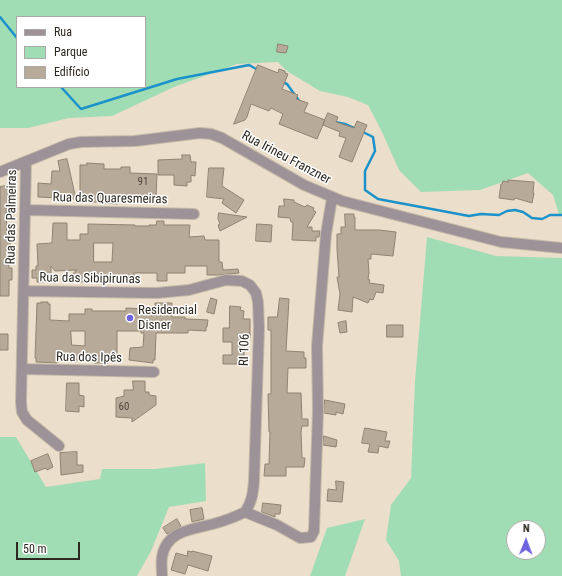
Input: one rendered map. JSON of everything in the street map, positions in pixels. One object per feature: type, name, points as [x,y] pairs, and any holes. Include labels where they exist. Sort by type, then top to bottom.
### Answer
[{"type":"street","name":"Rua Irineu Franzner","points":[[0,172],[53,149],[69,144],[82,142],[135,141],[200,133],[211,134],[222,138],[304,185],[332,198],[501,242],[562,248]]},
{"type":"street","name":"Rua das Palmeiras","points":[[26,162],[22,412],[27,420],[58,446]]},
{"type":"street","points":[[162,576],[162,557],[166,546],[171,538],[187,529],[234,517],[245,512],[277,525],[300,538],[311,537],[314,531],[318,410],[317,346],[326,234],[332,198]]},
{"type":"street","name":"Rua das Quaresmeiras","points":[[26,210],[194,214]]},
{"type":"street","name":"RI 106","points":[[156,293],[189,290],[226,280],[242,280],[250,285],[256,292],[259,328],[254,473],[252,498],[250,505],[245,512]]},
{"type":"street","name":"Rua das Sibipirunas","points":[[24,291],[156,293]]},
{"type":"street","name":"Rua dos Ipês","points":[[22,369],[154,372]]},
{"type":"green space","points":[[0,0],[562,0],[562,214],[559,214],[553,195],[528,173],[480,190],[421,192],[399,170],[368,105],[348,97],[320,91],[287,71],[278,62],[237,64],[174,87],[112,116],[69,118],[28,128],[0,128]]},
{"type":"green space","points":[[427,237],[496,256],[562,258],[562,576],[401,576],[399,561],[386,540],[391,505],[411,478],[415,381]]},
{"type":"green space","points":[[0,437],[16,437],[46,487],[100,479],[102,469],[155,469],[205,463],[206,501],[169,507],[151,551],[137,576],[0,576]]},
{"type":"green space","points":[[365,519],[345,576],[310,576],[327,528]]},
{"type":"building","points":[[278,44],[288,46],[286,53],[277,52]]},
{"type":"building","points":[[258,65],[278,73],[279,69],[285,71],[285,73],[288,74],[282,89],[298,95],[296,99],[308,103],[304,112],[325,120],[317,139],[279,124],[283,114],[271,108],[269,111],[251,104],[245,120],[234,124]]},
{"type":"building","points":[[328,113],[338,117],[336,122],[354,128],[357,121],[367,125],[352,162],[339,157],[346,138],[339,136],[340,132],[323,125]]},
{"type":"building","points":[[182,155],[190,155],[191,162],[196,162],[195,176],[191,175],[191,182],[187,182],[187,186],[174,185],[174,175],[158,175],[158,160],[182,159]]},
{"type":"building","points":[[67,159],[76,199],[38,197],[38,183],[51,184],[52,171],[60,171],[58,161]]},
{"type":"building","points":[[87,163],[104,164],[104,169],[121,169],[121,167],[130,167],[130,173],[157,174],[156,198],[134,197],[134,199],[119,199],[118,204],[87,202],[87,199],[80,199],[80,165],[87,165]]},
{"type":"building","points":[[209,168],[224,168],[222,186],[244,200],[236,213],[222,203],[224,199],[207,197]]},
{"type":"building","points":[[508,180],[534,182],[532,203],[515,198],[514,200],[499,198],[501,184],[503,181],[508,182]]},
{"type":"building","points":[[12,185],[13,204],[6,204],[7,231],[12,231],[12,242],[10,242],[10,249],[8,249],[9,268],[12,268],[12,280],[9,280],[9,296],[0,296],[0,187]]},
{"type":"building","points":[[284,199],[294,200],[294,202],[305,207],[307,205],[314,208],[313,210],[316,212],[307,227],[312,227],[312,231],[320,231],[319,237],[316,237],[316,241],[292,240],[293,222],[291,222],[290,218],[278,217],[279,206],[284,206]]},
{"type":"building","points":[[219,213],[247,217],[220,231],[218,225],[220,224],[218,219]]},
{"type":"building","points":[[345,214],[354,214],[355,230],[396,232],[393,256],[371,254],[371,259],[368,259],[369,283],[384,285],[383,293],[376,292],[373,300],[370,299],[368,303],[353,297],[352,312],[338,310],[340,294],[337,277],[339,277],[337,234],[341,234],[341,227],[345,227]]},
{"type":"building","points":[[157,221],[164,221],[164,225],[190,225],[189,237],[204,236],[205,240],[219,240],[219,262],[222,262],[223,270],[238,269],[239,273],[207,275],[207,266],[185,266],[185,273],[167,273],[167,281],[157,281],[157,273],[134,273],[134,280],[118,281],[118,277],[85,277],[84,282],[64,281],[77,270],[55,271],[51,266],[51,282],[37,282],[37,278],[32,278],[32,270],[36,270],[36,266],[38,266],[37,244],[52,243],[53,223],[67,223],[67,240],[80,240],[80,234],[88,234],[88,224],[135,226],[156,225]],"holes":[[[94,243],[113,243],[112,262],[94,262]]]},
{"type":"building","points":[[257,224],[272,225],[271,242],[256,241]]},
{"type":"building","points":[[211,298],[217,300],[214,314],[207,312]]},
{"type":"building","points":[[280,298],[289,299],[286,351],[304,352],[304,358],[306,358],[306,368],[288,368],[287,393],[301,393],[302,419],[308,419],[308,426],[302,426],[301,432],[302,458],[305,458],[304,467],[286,467],[286,476],[264,476],[265,464],[269,464],[270,432],[268,394],[271,394],[271,330],[268,330],[268,317],[277,317]]},
{"type":"building","points":[[48,302],[48,304],[50,304],[50,320],[69,321],[69,314],[85,314],[85,309],[92,309],[92,311],[126,311],[126,308],[150,309],[150,307],[155,307],[155,303],[172,303],[172,317],[208,320],[206,331],[188,330],[188,333],[156,333],[155,360],[153,360],[153,363],[129,360],[130,348],[143,347],[144,333],[141,333],[141,331],[117,331],[117,356],[108,356],[108,363],[94,363],[94,360],[57,360],[57,363],[36,362],[37,303]],"holes":[[[71,331],[85,331],[85,346],[72,345]]]},
{"type":"building","points":[[230,306],[241,307],[240,310],[244,311],[243,319],[250,319],[250,338],[244,338],[244,364],[223,364],[223,355],[232,355],[232,342],[223,342],[223,328],[229,328]]},
{"type":"building","points":[[346,321],[347,332],[340,333],[338,323]]},
{"type":"building","points":[[387,325],[403,325],[403,337],[387,337]]},
{"type":"building","points":[[0,334],[8,334],[8,350],[0,350]]},
{"type":"building","points":[[133,381],[145,381],[145,392],[149,392],[149,395],[156,396],[156,405],[132,422],[132,418],[116,417],[116,398],[124,396],[124,390],[133,390]]},
{"type":"building","points":[[67,383],[79,383],[79,395],[84,396],[84,407],[79,406],[79,412],[66,411]]},
{"type":"building","points":[[325,400],[345,404],[343,414],[336,412],[336,415],[324,413]]},
{"type":"building","points":[[365,428],[387,432],[385,441],[390,441],[388,448],[379,446],[378,453],[368,452],[370,444],[362,443]]},
{"type":"building","points":[[324,436],[337,440],[336,447],[323,445]]},
{"type":"building","points":[[77,452],[77,465],[83,465],[83,472],[61,475],[60,453]]},
{"type":"building","points":[[48,454],[53,467],[47,470],[46,468],[35,472],[31,461]]},
{"type":"building","points":[[336,481],[344,482],[342,502],[327,501],[328,489],[336,490]]},
{"type":"building","points":[[263,503],[281,505],[280,514],[275,514],[275,517],[262,512]]},
{"type":"building","points":[[202,508],[204,519],[192,522],[190,510]]},
{"type":"building","points":[[177,519],[181,526],[167,534],[163,528]]},
{"type":"building","points":[[188,551],[212,556],[208,571],[188,565],[185,574],[171,570],[176,553],[187,556]]},
{"type":"waterway","points":[[0,17],[16,37]]},
{"type":"waterway","points":[[62,88],[81,109],[177,79],[249,65],[258,70]]},
{"type":"waterway","points":[[282,82],[287,84],[300,102]]},
{"type":"waterway","points":[[335,122],[345,124],[356,129]]},
{"type":"waterway","points":[[361,131],[373,137],[375,151],[365,171],[365,190],[378,199],[469,216],[481,214],[499,215],[507,211],[515,210],[523,212],[532,218],[542,219],[550,215],[562,215]]},
{"type":"place","name":"Residencial Disner","points":[[130,318]]}]
